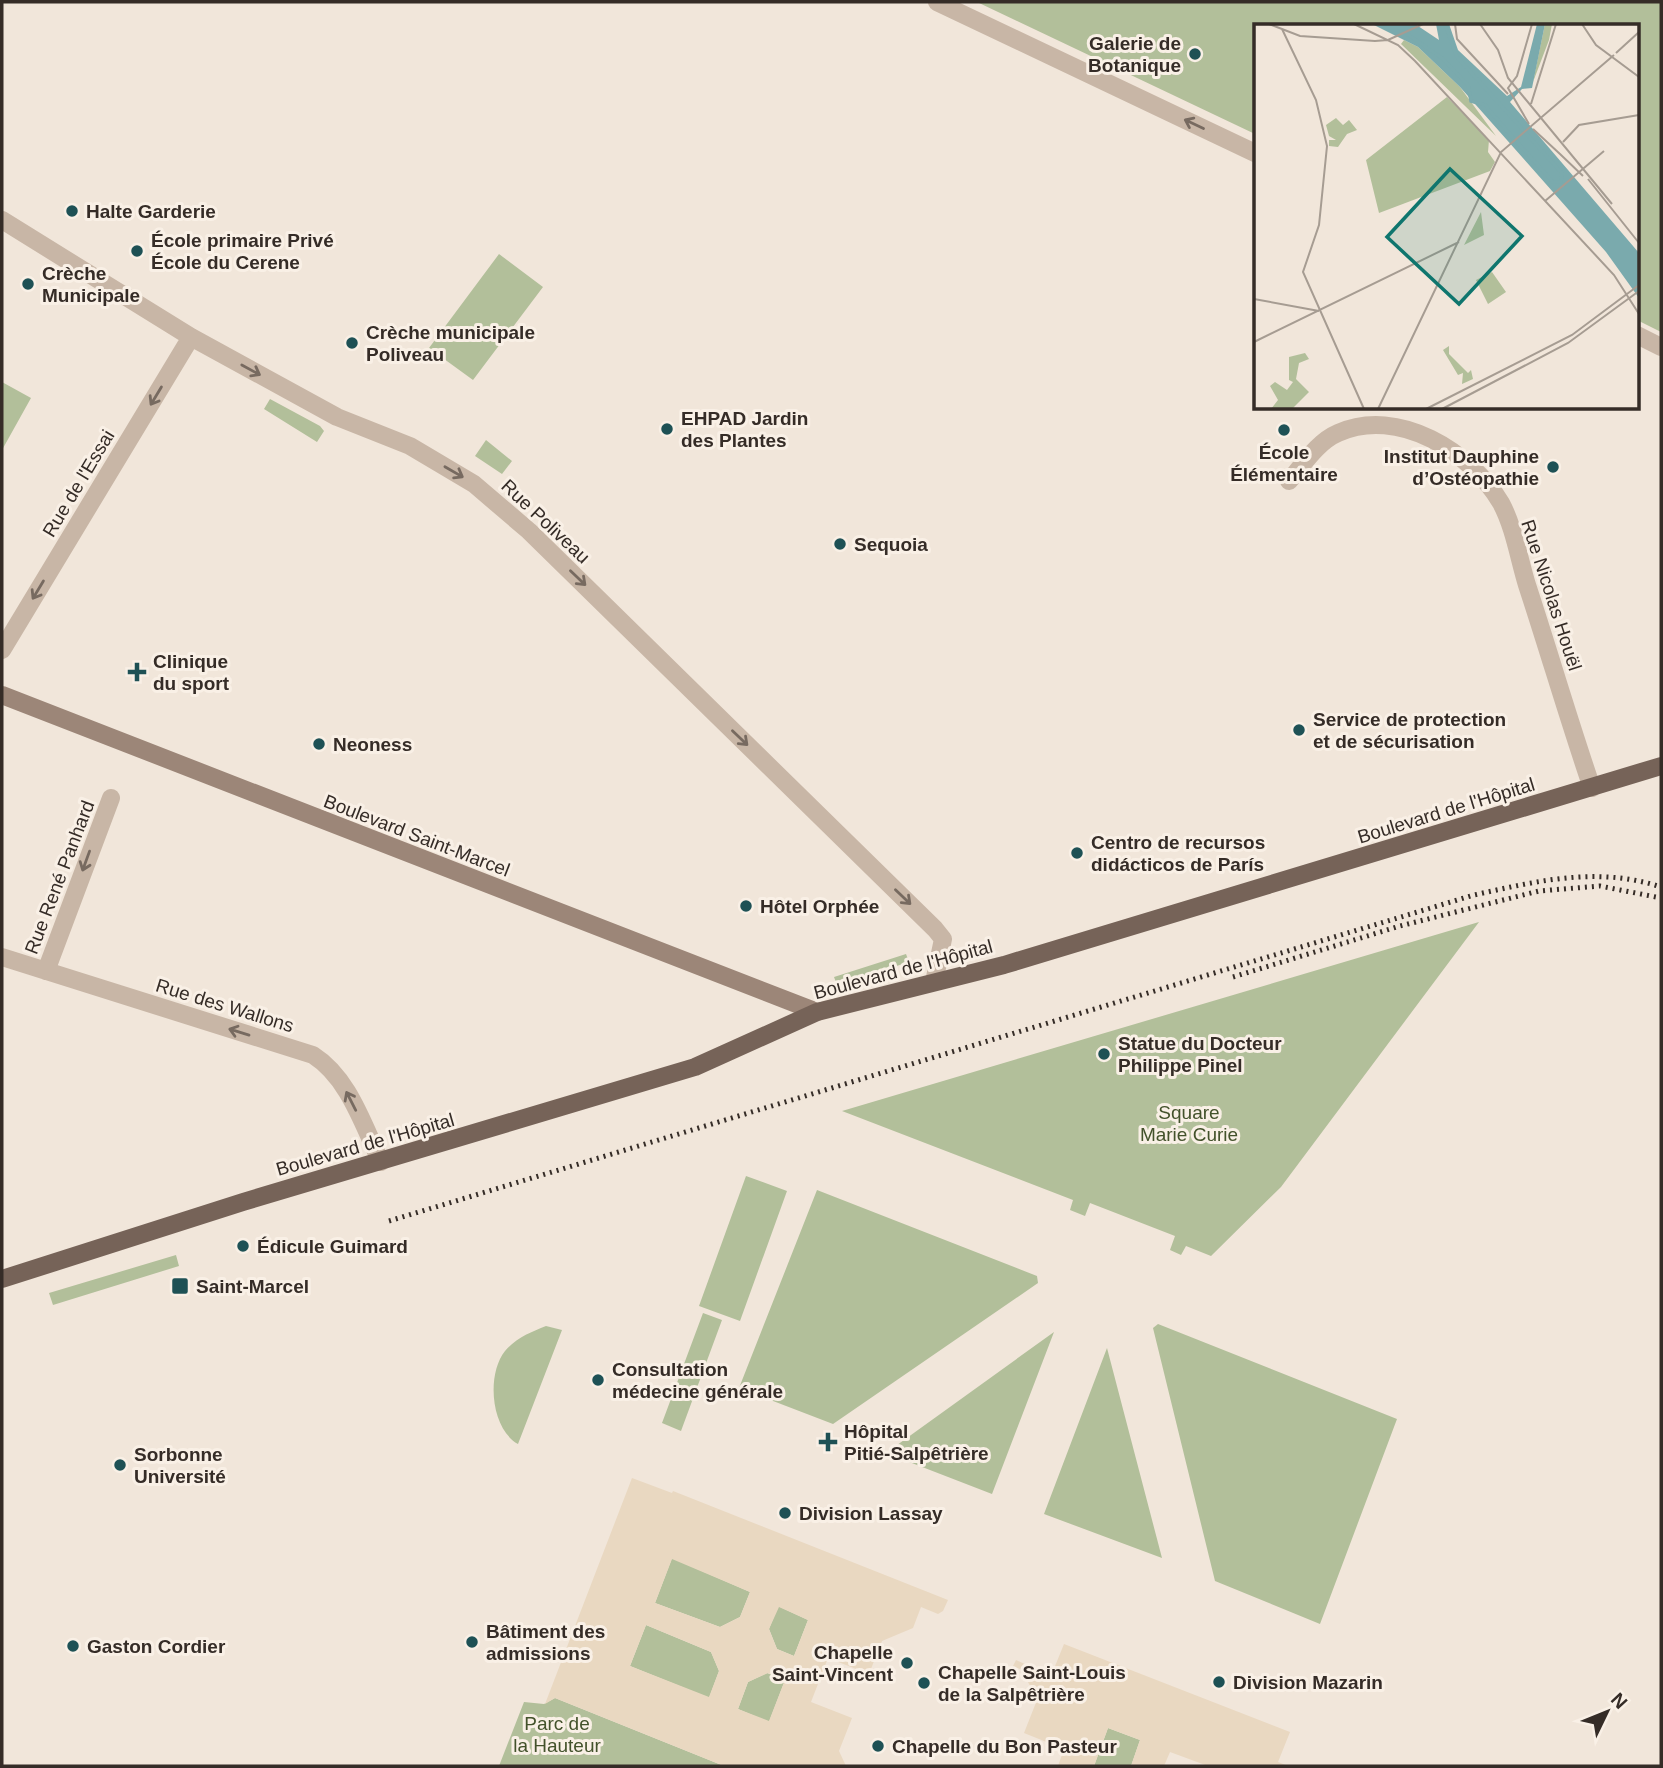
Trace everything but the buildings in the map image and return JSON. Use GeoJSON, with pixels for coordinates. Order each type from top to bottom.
{"type":"FeatureCollection","features":[{"type":"Feature","properties":{"kind":"main road","name":"Boulevard Saint-Marcel"},"geometry":{"type":"LineString","coordinates":[[2,695],[817,1012]]}},
{"type":"Feature","properties":{"kind":"main road","name":"Boulevard de l'Hôpital"},"geometry":{"type":"LineString","coordinates":[[2,1279],[243,1202],[695,1067],[817,1012],[1004,965],[1661,766]]}},
{"type":"Feature","properties":{"kind":"street"},"geometry":{"type":"LineString","coordinates":[[937,2],[1254,153]]}},
{"type":"Feature","properties":{"kind":"street","name":"Rue Poliveau"},"geometry":{"type":"LineString","coordinates":[[2,220],[191,337],[337,417],[410,446],[474,484],[529,531],[935,929],[943,939],[934,982]]}},
{"type":"Feature","properties":{"kind":"street"},"geometry":{"type":"LineString","coordinates":[[1638,336],[1661,347]]}},
{"type":"Feature","properties":{"kind":"street","name":"Rue de l'Essai"},"geometry":{"type":"LineString","coordinates":[[2,650],[191,337]]}},
{"type":"Feature","properties":{"kind":"street","name":"Rue Nicolas Houël"},"geometry":{"type":"LineString","coordinates":[[1289,481],[1322,442],[1355,428],[1397,428],[1417,434],[1452,450],[1467,462],[1502,505],[1592,788]]}},
{"type":"Feature","properties":{"kind":"street","name":"Rue René Panhard"},"geometry":{"type":"LineString","coordinates":[[46,971],[111,798]]}},
{"type":"Feature","properties":{"kind":"street","name":"Rue des Wallons"},"geometry":{"type":"LineString","coordinates":[[2,957],[313,1055],[328,1064],[341,1079],[381,1162]]}},
{"type":"Feature","properties":{"kind":"green space"},"geometry":{"type":"Polygon","coordinates":[[[977,2],[1661,2],[1661,332],[1638,320],[1638,24],[1254,24],[1254,134],[977,2]]]}},
{"type":"Feature","properties":{"kind":"green space"},"geometry":{"type":"Polygon","coordinates":[[[499,254],[543,287],[473,380],[429,348],[499,254]]]}},
{"type":"Feature","properties":{"kind":"green space"},"geometry":{"type":"Polygon","coordinates":[[[2,382],[31,398],[2,450],[2,382]]]}},
{"type":"Feature","properties":{"kind":"green space"},"geometry":{"type":"Polygon","coordinates":[[[270,399],[320,426],[324,431],[317,442],[264,409],[270,399]]]}},
{"type":"Feature","properties":{"kind":"green space"},"geometry":{"type":"Polygon","coordinates":[[[486,440],[512,461],[502,474],[475,456],[486,440]]]}},
{"type":"Feature","properties":{"kind":"green space","name":"Square Marie Curie"},"geometry":{"type":"Polygon","coordinates":[[[1479,922],[1281,1187],[1211,1256],[1186,1246],[1181,1255],[1170,1250],[1175,1236],[1090,1203],[1085,1216],[1070,1210],[1073,1200],[842,1111],[1479,922]]]}},
{"type":"Feature","properties":{"kind":"green space"},"geometry":{"type":"Polygon","coordinates":[[[906,954],[909,962],[837,985],[834,977],[906,954]]]}},
{"type":"Feature","properties":{"kind":"green space"},"geometry":{"type":"Polygon","coordinates":[[[746,1176],[787,1191],[740,1321],[699,1306],[746,1176]]]}},
{"type":"Feature","properties":{"kind":"green space"},"geometry":{"type":"Polygon","coordinates":[[[817,1190],[1037,1276],[1038,1283],[833,1424],[739,1388],[817,1190]]]}},
{"type":"Feature","properties":{"kind":"green space"},"geometry":{"type":"Polygon","coordinates":[[[176,1255],[179,1266],[53,1305],[49,1293],[176,1255]]]}},
{"type":"Feature","properties":{"kind":"green space"},"geometry":{"type":"Polygon","coordinates":[[[703,1313],[722,1320],[681,1431],[662,1423],[703,1313]]]}},
{"type":"Feature","properties":{"kind":"green space"},"geometry":{"type":"Polygon","coordinates":[[[1158,1324],[1397,1419],[1320,1624],[1215,1581],[1153,1328],[1158,1324]]]}},
{"type":"Feature","properties":{"kind":"green space"},"geometry":{"type":"Polygon","coordinates":[[[546,1326],[562,1330],[518,1444],[502,1427],[497,1414],[494,1401],[495,1374],[499,1361],[509,1346],[546,1326]]]}},
{"type":"Feature","properties":{"kind":"green space"},"geometry":{"type":"Polygon","coordinates":[[[1054,1332],[992,1494],[886,1453],[1054,1332]]]}},
{"type":"Feature","properties":{"kind":"green space"},"geometry":{"type":"Polygon","coordinates":[[[1107,1348],[1162,1558],[1044,1514],[1107,1348]]]}},
{"type":"Feature","properties":{"kind":"green space"},"geometry":{"type":"Polygon","coordinates":[[[672,1558],[750,1592],[740,1617],[720,1627],[655,1603],[672,1558]]]}},
{"type":"Feature","properties":{"kind":"green space"},"geometry":{"type":"Polygon","coordinates":[[[778,1606],[808,1620],[794,1656],[777,1649],[769,1629],[778,1606]]]}},
{"type":"Feature","properties":{"kind":"green space"},"geometry":{"type":"Polygon","coordinates":[[[646,1625],[711,1652],[719,1671],[709,1698],[630,1666],[646,1625]]]}},
{"type":"Feature","properties":{"kind":"green space"},"geometry":{"type":"Polygon","coordinates":[[[767,1673],[785,1680],[769,1722],[738,1709],[748,1682],[767,1673]]]}},
{"type":"Feature","properties":{"kind":"green space","name":"Parc de la Hauteur"},"geometry":{"type":"Polygon","coordinates":[[[555,1698],[724,1766],[499,1766],[524,1702],[544,1704],[555,1698]]]}},
{"type":"Feature","properties":{"kind":"green space"},"geometry":{"type":"Polygon","coordinates":[[[1108,1728],[1140,1740],[1131,1766],[1094,1766],[1108,1728]]]}},
{"type":"Feature","properties":{"kind":"shaded area"},"geometry":{"type":"Polygon","coordinates":[[[632,1478],[672,1493],[673,1491],[948,1600],[943,1611],[938,1614],[921,1607],[913,1628],[882,1641],[869,1674],[828,1658],[811,1702],[852,1718],[839,1751],[846,1766],[724,1766],[555,1698],[545,1704],[632,1478]],[[672,1559],[655,1603],[720,1627],[740,1617],[750,1592],[672,1559]],[[779,1607],[769,1629],[777,1649],[794,1656],[808,1620],[779,1607]],[[646,1625],[630,1666],[709,1697],[719,1671],[711,1652],[646,1625]],[[768,1673],[748,1682],[738,1709],[769,1721],[785,1680],[768,1673]]]}},
{"type":"Feature","properties":{"kind":"shaded area"},"geometry":{"type":"Polygon","coordinates":[[[1064,1644],[1290,1732],[1278,1762],[1288,1766],[1208,1766],[1170,1752],[1164,1766],[1131,1766],[1140,1740],[1108,1728],[1094,1766],[1058,1766],[1064,1749],[1024,1733],[1037,1700],[1022,1670],[1013,1666],[1016,1660],[1051,1676],[1064,1644]]]}},
{"type":"Feature","properties":{"kind":"railway"},"geometry":{"type":"LineString","coordinates":[[389,1221],[1474,895],[1544,881],[1591,877],[1614,877],[1661,887]]}},
{"type":"Feature","properties":{"kind":"railway"},"geometry":{"type":"LineString","coordinates":[[1233,977],[1400,926],[1539,891],[1600,886],[1661,898]]}},
{"type":"Feature","properties":{"kind":"place","name":"Galerie de Botanique"},"geometry":{"type":"Point","coordinates":[1195,54]}},
{"type":"Feature","properties":{"kind":"place","name":"Halte Garderie"},"geometry":{"type":"Point","coordinates":[72,211]}},
{"type":"Feature","properties":{"kind":"place","name":"École primaire Privé École du Cerene"},"geometry":{"type":"Point","coordinates":[137,251]}},
{"type":"Feature","properties":{"kind":"place","name":"Crèche Municipale"},"geometry":{"type":"Point","coordinates":[28,284]}},
{"type":"Feature","properties":{"kind":"place","name":"Crèche municipale Poliveau"},"geometry":{"type":"Point","coordinates":[352,343]}},
{"type":"Feature","properties":{"kind":"place","name":"EHPAD Jardin des Plantes"},"geometry":{"type":"Point","coordinates":[667,429]}},
{"type":"Feature","properties":{"kind":"place","name":"École Élémentaire"},"geometry":{"type":"Point","coordinates":[1284,430]}},
{"type":"Feature","properties":{"kind":"place","name":"Institut Dauphine d’Ostéopathie"},"geometry":{"type":"Point","coordinates":[1553,467]}},
{"type":"Feature","properties":{"kind":"place","name":"Sequoia"},"geometry":{"type":"Point","coordinates":[840,544]}},
{"type":"Feature","properties":{"kind":"place","name":"Clinique du sport"},"geometry":{"type":"Point","coordinates":[137,672]}},
{"type":"Feature","properties":{"kind":"place","name":"Service de protection et de sécurisation"},"geometry":{"type":"Point","coordinates":[1299,730]}},
{"type":"Feature","properties":{"kind":"place","name":"Neoness"},"geometry":{"type":"Point","coordinates":[319,744]}},
{"type":"Feature","properties":{"kind":"place","name":"Centro de recursos didácticos de París"},"geometry":{"type":"Point","coordinates":[1077,853]}},
{"type":"Feature","properties":{"kind":"place","name":"Hôtel Orphée"},"geometry":{"type":"Point","coordinates":[746,906]}},
{"type":"Feature","properties":{"kind":"place","name":"Statue du Docteur Philippe Pinel"},"geometry":{"type":"Point","coordinates":[1104,1054]}},
{"type":"Feature","properties":{"kind":"place","name":"Édicule Guimard"},"geometry":{"type":"Point","coordinates":[243,1246]}},
{"type":"Feature","properties":{"kind":"place","name":"Saint-Marcel"},"geometry":{"type":"Point","coordinates":[180,1286]}},
{"type":"Feature","properties":{"kind":"place","name":"Consultation médecine générale"},"geometry":{"type":"Point","coordinates":[598,1380]}},
{"type":"Feature","properties":{"kind":"place","name":"Hôpital Pitié-Salpêtrière"},"geometry":{"type":"Point","coordinates":[828,1442]}},
{"type":"Feature","properties":{"kind":"place","name":"Sorbonne Université"},"geometry":{"type":"Point","coordinates":[120,1465]}},
{"type":"Feature","properties":{"kind":"place","name":"Division Lassay"},"geometry":{"type":"Point","coordinates":[785,1513]}},
{"type":"Feature","properties":{"kind":"place","name":"Bâtiment des admissions"},"geometry":{"type":"Point","coordinates":[472,1642]}},
{"type":"Feature","properties":{"kind":"place","name":"Gaston Cordier"},"geometry":{"type":"Point","coordinates":[73,1646]}},
{"type":"Feature","properties":{"kind":"place","name":"Chapelle Saint-Vincent"},"geometry":{"type":"Point","coordinates":[907,1663]}},
{"type":"Feature","properties":{"kind":"place","name":"Division Mazarin"},"geometry":{"type":"Point","coordinates":[1219,1682]}},
{"type":"Feature","properties":{"kind":"place","name":"Chapelle Saint-Louis de la Salpêtrière"},"geometry":{"type":"Point","coordinates":[924,1683]}},
{"type":"Feature","properties":{"kind":"place","name":"Chapelle du Bon Pasteur"},"geometry":{"type":"Point","coordinates":[878,1746]}}]}
